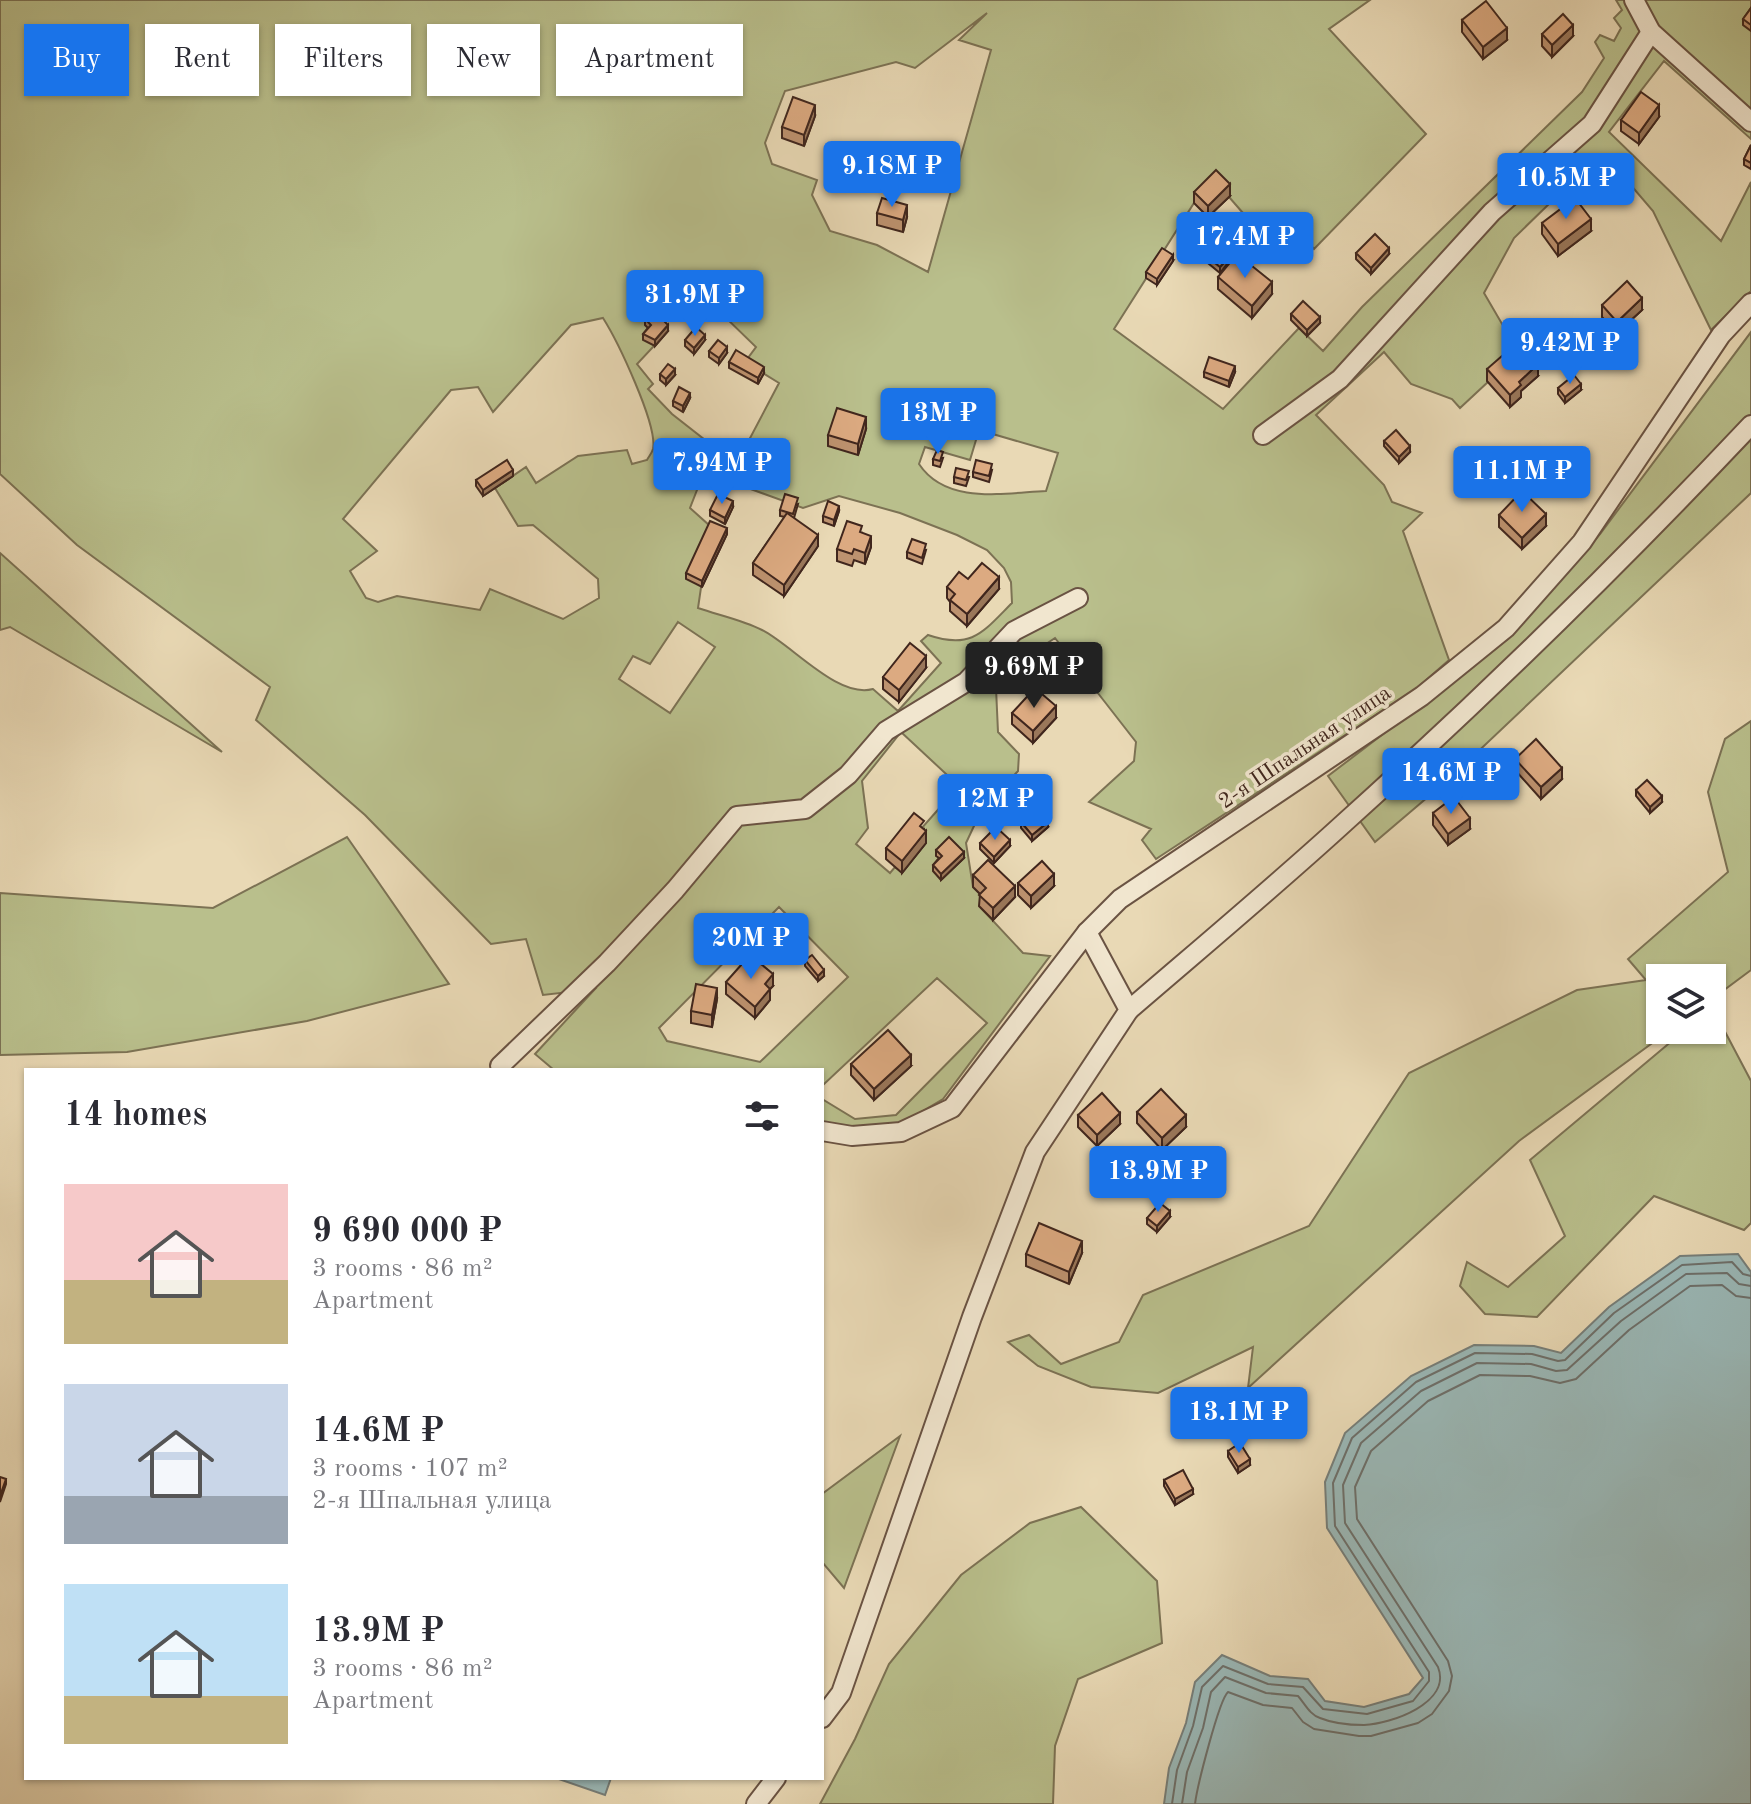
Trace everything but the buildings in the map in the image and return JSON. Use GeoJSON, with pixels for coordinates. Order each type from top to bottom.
{"type":"FeatureCollection","features":[{"type":"Feature","properties":{"kind":"street"},"geometry":{"type":"LineString","coordinates":[[1634,0],[1651,32],[1751,122]]}},
{"type":"Feature","properties":{"kind":"street"},"geometry":{"type":"LineString","coordinates":[[1263,435],[1340,379],[1492,212],[1592,124],[1651,32]]}},
{"type":"Feature","properties":{"kind":"street","name":"2-я Шпальная улица"},"geometry":{"type":"LineString","coordinates":[[824,1131],[852,1136],[901,1132],[952,1108],[1087,932],[1120,899],[1422,696],[1506,628],[1582,542],[1721,335],[1751,303]]}},
{"type":"Feature","properties":{"kind":"street"},"geometry":{"type":"LineString","coordinates":[[824,1715],[841,1693],[972,1317],[1035,1152],[1129,1010],[1344,823],[1423,749],[1603,579],[1751,425]]}},
{"type":"Feature","properties":{"kind":"street"},"geometry":{"type":"LineString","coordinates":[[509,1068],[675,890],[737,816],[805,809],[848,775],[886,731],[966,682],[1014,631],[1078,598]]}},
{"type":"Feature","properties":{"kind":"street"},"geometry":{"type":"LineString","coordinates":[[1087,932],[1129,1010]]}},
{"type":"Feature","properties":{"kind":"street"},"geometry":{"type":"LineString","coordinates":[[756,1804],[774,1780]]}},
{"type":"Feature","properties":{"kind":"green space"},"geometry":{"type":"Polygon","coordinates":[[[0,0],[1370,0],[1329,29],[1426,134],[1314,249],[1306,240],[1283,259],[1216,182],[1194,203],[1114,329],[1223,409],[1299,328],[1323,351],[1362,307],[1582,92],[1604,58],[1595,42],[1600,35],[1614,41],[1621,28],[1614,18],[1622,10],[1616,0],[1751,0],[1751,139],[1664,61],[1609,132],[1721,241],[1751,182],[1751,291],[1711,330],[1653,211],[1617,169],[1590,164],[1514,238],[1484,293],[1519,353],[1460,408],[1452,399],[1411,384],[1384,352],[1316,415],[1384,485],[1392,502],[1422,513],[1403,531],[1449,660],[1417,688],[1156,859],[1142,840],[1151,829],[1089,802],[1134,761],[1136,742],[1055,638],[1031,654],[996,688],[998,732],[1019,754],[1018,771],[981,811],[966,843],[973,887],[986,900],[980,907],[1023,953],[1050,956],[943,1099],[901,1124],[854,1127],[824,1122],[824,1100],[855,1119],[896,1115],[987,1023],[937,978],[824,1084],[824,1068],[552,1068],[535,1054],[595,989],[543,995],[526,939],[491,944],[365,815],[256,720],[270,687],[77,545],[0,474],[0,0]],[[987,13],[915,68],[896,62],[785,91],[765,143],[772,164],[817,180],[812,195],[830,231],[877,245],[928,272],[991,50],[959,40],[987,13]],[[688,277],[653,316],[668,331],[637,364],[653,384],[648,389],[672,414],[732,461],[748,442],[779,383],[745,362],[756,347],[725,317],[730,310],[688,277]],[[603,318],[571,325],[493,412],[478,387],[451,390],[343,519],[377,551],[350,571],[366,598],[378,602],[397,596],[480,610],[490,589],[563,619],[599,598],[598,579],[533,525],[518,526],[495,488],[526,467],[536,483],[578,456],[627,450],[632,464],[647,460],[653,449],[649,422],[626,363],[603,318]],[[979,430],[970,460],[925,447],[919,464],[930,477],[960,491],[994,494],[1046,491],[1058,453],[979,430]],[[704,472],[690,508],[710,526],[698,608],[762,630],[830,679],[859,690],[873,689],[898,711],[941,663],[921,641],[928,635],[956,640],[976,636],[1012,603],[1011,582],[1004,568],[987,550],[957,535],[900,513],[839,496],[803,508],[704,472]],[[678,622],[650,664],[633,656],[619,679],[670,713],[715,647],[678,622]],[[901,732],[862,781],[868,828],[856,844],[890,873],[895,867],[902,872],[920,830],[959,786],[901,732]],[[779,907],[659,1028],[667,1041],[760,1062],[848,977],[779,907]]]}},
{"type":"Feature","properties":{"kind":"green space"},"geometry":{"type":"Polygon","coordinates":[[[1751,332],[1751,493],[1449,779],[1375,842],[1328,776],[1509,638],[1600,534],[1751,332]]]}},
{"type":"Feature","properties":{"kind":"green space"},"geometry":{"type":"Polygon","coordinates":[[[0,553],[222,752],[10,627],[0,630],[0,553]]]}},
{"type":"Feature","properties":{"kind":"green space"},"geometry":{"type":"Polygon","coordinates":[[[1751,721],[1751,970],[1726,989],[1726,964],[1646,964],[1646,980],[1628,959],[1728,872],[1708,792],[1725,739],[1751,721]]]}},
{"type":"Feature","properties":{"kind":"green space"},"geometry":{"type":"Polygon","coordinates":[[[347,837],[449,984],[307,1021],[127,1052],[0,1055],[0,893],[213,908],[347,837]]]}},
{"type":"Feature","properties":{"kind":"green space"},"geometry":{"type":"Polygon","coordinates":[[[1646,980],[1646,1044],[1651,1044],[1519,1141],[1248,1388],[1253,1347],[1158,1393],[1091,1387],[1038,1366],[1008,1342],[1029,1335],[1061,1364],[1119,1342],[1143,1295],[1309,1226],[1409,1073],[1577,990],[1646,980]]]}},
{"type":"Feature","properties":{"kind":"green space"},"geometry":{"type":"Polygon","coordinates":[[[1726,1034],[1751,1081],[1751,1223],[1744,1230],[1654,1196],[1537,1317],[1485,1314],[1460,1286],[1467,1262],[1508,1287],[1565,1236],[1530,1160],[1668,1044],[1726,1044],[1726,1034]]]}},
{"type":"Feature","properties":{"kind":"green space"},"geometry":{"type":"Polygon","coordinates":[[[900,1436],[844,1588],[824,1564],[824,1493],[900,1436]]]}},
{"type":"Feature","properties":{"kind":"green space"},"geometry":{"type":"Polygon","coordinates":[[[1081,1507],[1157,1581],[1162,1643],[1078,1679],[1055,1746],[1053,1804],[820,1804],[855,1739],[889,1664],[961,1575],[1030,1523],[1081,1507]]]}},
{"type":"Feature","properties":{"kind":"water"},"geometry":{"type":"Polygon","coordinates":[[[1738,1254],[1751,1272],[1751,1804],[1164,1804],[1169,1768],[1186,1723],[1195,1682],[1222,1655],[1270,1676],[1308,1679],[1325,1701],[1364,1707],[1409,1694],[1423,1678],[1327,1528],[1325,1482],[1345,1433],[1411,1376],[1474,1345],[1534,1346],[1561,1353],[1609,1307],[1680,1256],[1738,1254]]]}},
{"type":"Feature","properties":{"kind":"water"},"geometry":{"type":"Polygon","coordinates":[[[562,1780],[610,1780],[605,1795],[562,1780]]]}}]}
